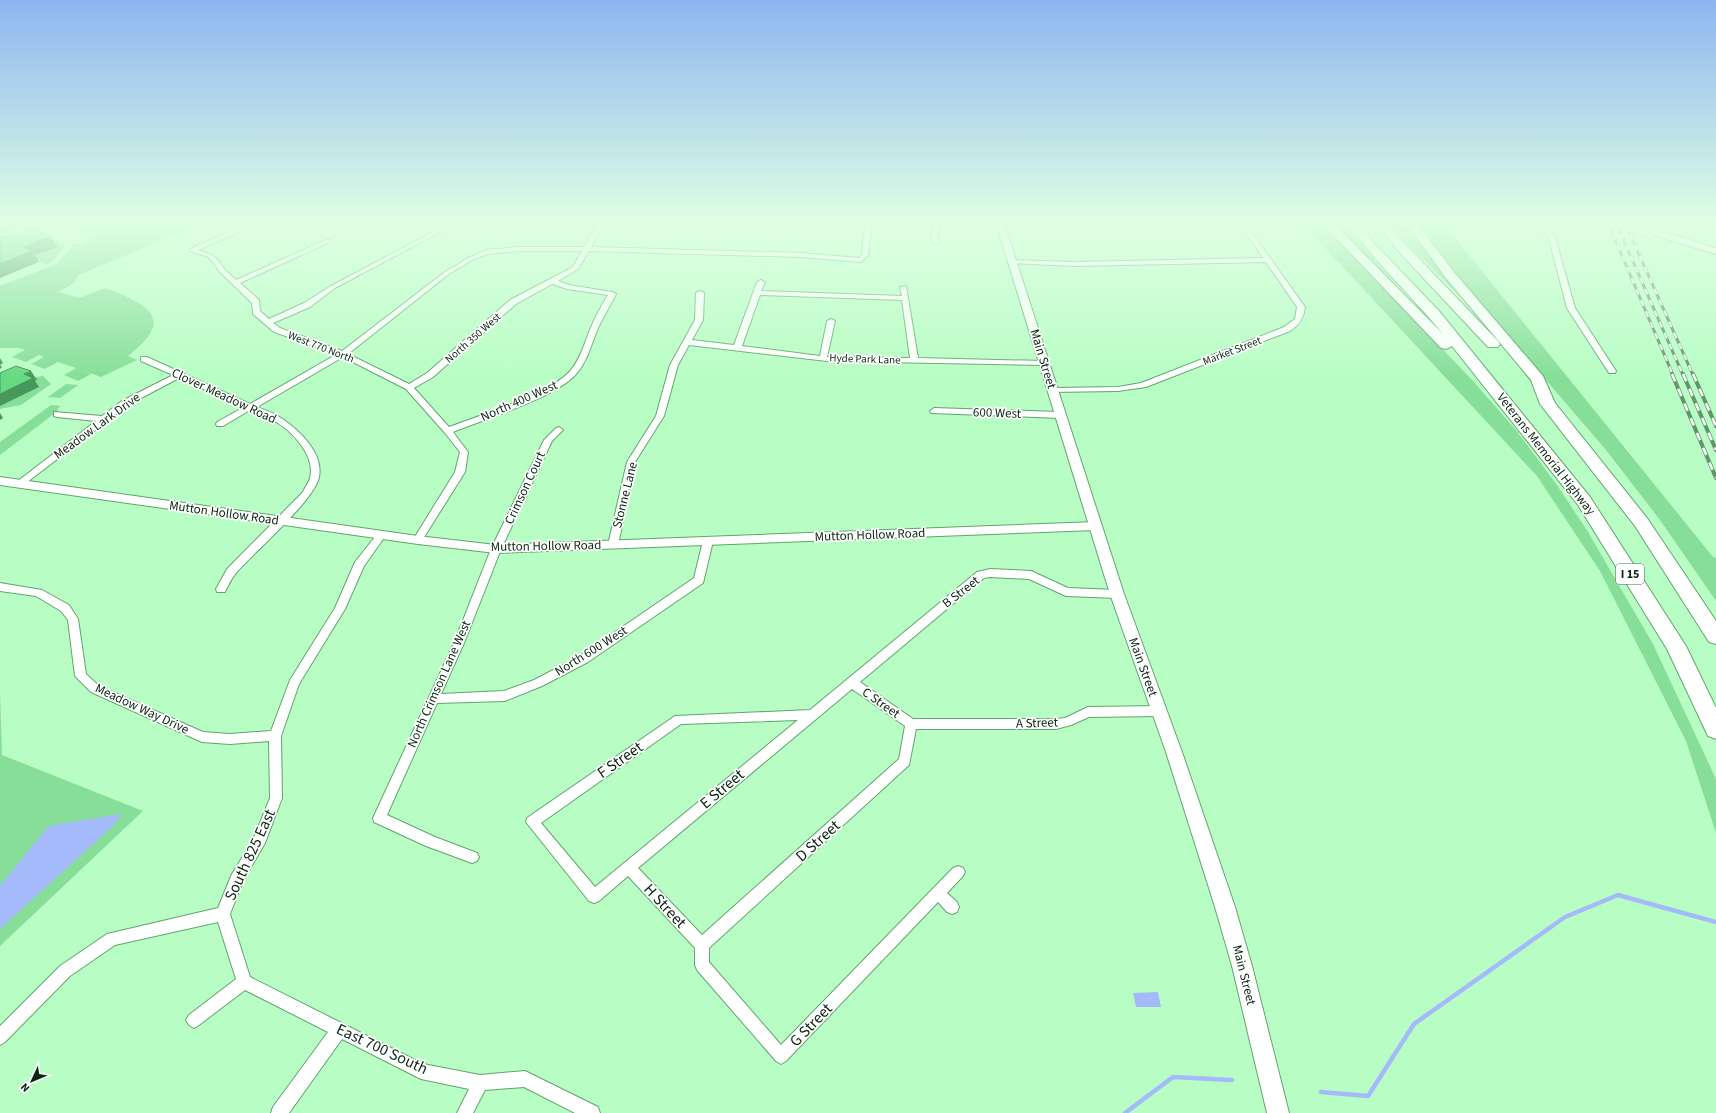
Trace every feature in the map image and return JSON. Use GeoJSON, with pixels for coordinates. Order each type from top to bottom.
{"type":"FeatureCollection","features":[{"type":"Feature","properties":{"kind":"highway"},"geometry":{"type":"LineString","coordinates":[[1377,275],[1527,429]]}},
{"type":"Feature","properties":{"kind":"highway","name":"Veterans Memorial Highway"},"geometry":{"type":"LineString","coordinates":[[1397,275],[1434,314],[1584,501],[1676,646],[1716,730]]}},
{"type":"Feature","properties":{"kind":"highway"},"geometry":{"type":"LineString","coordinates":[[1427,275],[1548,404],[1577,439],[1641,522],[1716,637]]}},
{"type":"Feature","properties":{"kind":"highway"},"geometry":{"type":"LineString","coordinates":[[1450,275],[1538,379],[1548,404]]}},
{"type":"Feature","properties":{"kind":"main road","name":"Main Street"},"geometry":{"type":"LineString","coordinates":[[1016,275],[1117,594],[1160,711],[1234,938],[1278,1113]]}},
{"type":"Feature","properties":{"kind":"street","name":"West 770 North"},"geometry":{"type":"LineString","coordinates":[[226,275],[256,302],[256,312],[277,330],[343,354],[409,387],[448,431],[464,452],[460,472],[418,540]]}},
{"type":"Feature","properties":{"kind":"street"},"geometry":{"type":"LineString","coordinates":[[235,283],[253,275]]}},
{"type":"Feature","properties":{"kind":"street"},"geometry":{"type":"LineString","coordinates":[[268,322],[307,305],[333,287],[356,275]]}},
{"type":"Feature","properties":{"kind":"street"},"geometry":{"type":"LineString","coordinates":[[220,424],[343,354],[445,275]]}},
{"type":"Feature","properties":{"kind":"street","name":"North 350 West"},"geometry":{"type":"LineString","coordinates":[[409,387],[430,375],[513,302],[563,275]]}},
{"type":"Feature","properties":{"kind":"street","name":"Market Street"},"geometry":{"type":"LineString","coordinates":[[1053,390],[1118,389],[1143,385],[1287,329],[1298,322],[1301,315],[1301,307],[1278,275]]}},
{"type":"Feature","properties":{"kind":"street"},"geometry":{"type":"LineString","coordinates":[[1562,275],[1571,308],[1612,371]]}},
{"type":"Feature","properties":{"kind":"street","name":"North 400 West"},"geometry":{"type":"LineString","coordinates":[[448,431],[533,397],[557,385],[572,375],[579,364],[596,323],[612,294],[573,289],[552,281]]}},
{"type":"Feature","properties":{"kind":"street"},"geometry":{"type":"LineString","coordinates":[[737,349],[761,282]]}},
{"type":"Feature","properties":{"kind":"street"},"geometry":{"type":"LineString","coordinates":[[904,287],[914,361]]}},
{"type":"Feature","properties":{"kind":"street","name":"Stonne Lane"},"geometry":{"type":"LineString","coordinates":[[613,544],[631,462],[660,416],[674,365],[700,320],[700,293]]}},
{"type":"Feature","properties":{"kind":"street"},"geometry":{"type":"LineString","coordinates":[[757,293],[906,298]]}},
{"type":"Feature","properties":{"kind":"street"},"geometry":{"type":"LineString","coordinates":[[823,358],[832,321]]}},
{"type":"Feature","properties":{"kind":"street","name":"Hyde Park Lane"},"geometry":{"type":"LineString","coordinates":[[687,342],[823,358],[1044,363]]}},
{"type":"Feature","properties":{"kind":"street","name":"Clover Meadow Road"},"geometry":{"type":"LineString","coordinates":[[144,359],[277,419],[288,426],[300,439],[315,462],[315,477],[307,493],[231,572],[221,589]]}},
{"type":"Feature","properties":{"kind":"street","name":"Meadow Lark Drive"},"geometry":{"type":"LineString","coordinates":[[19,484],[104,419],[138,396],[179,375]]}},
{"type":"Feature","properties":{"kind":"street","name":"600 West"},"geometry":{"type":"LineString","coordinates":[[934,411],[1060,415]]}},
{"type":"Feature","properties":{"kind":"street"},"geometry":{"type":"LineString","coordinates":[[57,414],[104,419]]}},
{"type":"Feature","properties":{"kind":"street","name":"Crimson Court"},"geometry":{"type":"LineString","coordinates":[[496,549],[548,440],[559,430]]}},
{"type":"Feature","properties":{"kind":"street","name":"Mutton Hollow Road"},"geometry":{"type":"LineString","coordinates":[[0,481],[381,535],[496,549],[1096,526]]}},
{"type":"Feature","properties":{"kind":"street","name":"South 825 East"},"geometry":{"type":"LineString","coordinates":[[0,1037],[64,971],[112,939],[223,914],[237,878],[258,843],[276,798],[275,736],[294,683],[340,609],[359,565],[381,535]]}},
{"type":"Feature","properties":{"kind":"street","name":"North 600 West"},"geometry":{"type":"LineString","coordinates":[[433,699],[505,696],[538,683],[584,659],[699,580],[708,541]]}},
{"type":"Feature","properties":{"kind":"street","name":"North Crimson Lane West"},"geometry":{"type":"LineString","coordinates":[[472,857],[430,842],[379,818],[476,602],[496,549]]}},
{"type":"Feature","properties":{"kind":"street","name":"B Street"},"geometry":{"type":"LineString","coordinates":[[851,682],[981,575],[990,573],[1031,576],[1066,592],[1117,594]]}},
{"type":"Feature","properties":{"kind":"street","name":"Meadow Way Drive"},"geometry":{"type":"LineString","coordinates":[[0,587],[38,593],[65,608],[73,618],[81,676],[94,690],[202,737],[230,739],[275,736]]}},
{"type":"Feature","properties":{"kind":"street","name":"E Street"},"geometry":{"type":"LineString","coordinates":[[594,896],[851,682]]}},
{"type":"Feature","properties":{"kind":"street","name":"C Street"},"geometry":{"type":"LineString","coordinates":[[851,682],[911,724]]}},
{"type":"Feature","properties":{"kind":"street","name":"A Street"},"geometry":{"type":"LineString","coordinates":[[911,724],[1056,724],[1067,722],[1088,712],[1160,711]]}},
{"type":"Feature","properties":{"kind":"street","name":"F Street"},"geometry":{"type":"LineString","coordinates":[[594,896],[532,822],[679,718],[811,715]]}},
{"type":"Feature","properties":{"kind":"street","name":"D Street"},"geometry":{"type":"LineString","coordinates":[[702,945],[905,762],[911,724]]}},
{"type":"Feature","properties":{"kind":"street","name":"H Street"},"geometry":{"type":"LineString","coordinates":[[629,867],[702,945]]}},
{"type":"Feature","properties":{"kind":"street","name":"G Street"},"geometry":{"type":"LineString","coordinates":[[702,945],[702,965],[781,1056],[958,872]]}},
{"type":"Feature","properties":{"kind":"street"},"geometry":{"type":"LineString","coordinates":[[938,893],[952,907]]}},
{"type":"Feature","properties":{"kind":"street"},"geometry":{"type":"LineString","coordinates":[[194,1020],[244,982],[223,914]]}},
{"type":"Feature","properties":{"kind":"street","name":"East 700 South"},"geometry":{"type":"LineString","coordinates":[[244,982],[421,1070],[480,1083],[525,1080],[592,1113]]}},
{"type":"Feature","properties":{"kind":"street"},"geometry":{"type":"LineString","coordinates":[[279,1113],[340,1030]]}},
{"type":"Feature","properties":{"kind":"street"},"geometry":{"type":"LineString","coordinates":[[465,1113],[480,1083]]}},
{"type":"Feature","properties":{"kind":"green space"},"geometry":{"type":"Polygon","coordinates":[[[28,275],[78,275],[74,283],[58,292],[79,298],[106,288],[134,300],[144,307],[151,314],[154,322],[151,332],[143,343],[128,356],[137,360],[101,377],[81,370],[91,374],[78,381],[64,375],[76,368],[58,362],[45,369],[31,364],[44,357],[39,355],[26,362],[12,357],[25,350],[18,348],[0,348],[0,286],[28,275]]]}},
{"type":"Feature","properties":{"kind":"green space"},"geometry":{"type":"Polygon","coordinates":[[[1350,275],[1372,275],[1473,381],[1516,430],[1557,485],[1588,532],[1653,644],[1716,779],[1716,833],[1686,741],[1600,571],[1537,476],[1350,275]]]}},
{"type":"Feature","properties":{"kind":"green space"},"geometry":{"type":"Polygon","coordinates":[[[1385,275],[1388,275],[1415,307],[1385,275]]]}},
{"type":"Feature","properties":{"kind":"green space"},"geometry":{"type":"Polygon","coordinates":[[[1438,275],[1445,275],[1469,306],[1438,275]]]}},
{"type":"Feature","properties":{"kind":"green space"},"geometry":{"type":"Polygon","coordinates":[[[1456,275],[1485,275],[1713,557],[1716,558],[1716,601],[1660,520],[1606,450],[1456,275]]]}},
{"type":"Feature","properties":{"kind":"green space"},"geometry":{"type":"Polygon","coordinates":[[[43,376],[51,384],[21,405],[0,409],[0,406],[32,378],[43,376]]]}},
{"type":"Feature","properties":{"kind":"green space"},"geometry":{"type":"Polygon","coordinates":[[[66,384],[78,385],[60,398],[48,397],[66,384]]]}},
{"type":"Feature","properties":{"kind":"green space"},"geometry":{"type":"Polygon","coordinates":[[[51,405],[61,406],[57,409],[59,410],[0,455],[0,442],[51,405]]]}},
{"type":"Feature","properties":{"kind":"green space"},"geometry":{"type":"Polygon","coordinates":[[[0,692],[2,755],[143,811],[0,946],[0,692]]]}},
{"type":"Feature","properties":{"kind":"water"},"geometry":{"type":"Polygon","coordinates":[[[122,814],[113,826],[0,929],[0,886],[47,828],[53,825],[122,814]]]}},
{"type":"Feature","properties":{"kind":"water"},"geometry":{"type":"Polygon","coordinates":[[[1158,992],[1161,1007],[1136,1007],[1133,993],[1158,992]]]}},
{"type":"Feature","properties":{"kind":"building"},"geometry":{"type":"Polygon","coordinates":[[[16,366],[31,371],[24,374],[33,378],[0,394],[0,373],[16,366]]]}},
{"type":"Feature","properties":{"kind":"waterway"},"geometry":{"type":"LineString","coordinates":[[1321,1092],[1368,1096],[1414,1024],[1565,917],[1618,895],[1716,922]]}},
{"type":"Feature","properties":{"kind":"waterway"},"geometry":{"type":"LineString","coordinates":[[1125,1113],[1173,1077],[1232,1080]]}},
{"type":"Feature","properties":{"kind":"railway"},"geometry":{"type":"LineString","coordinates":[[1630,275],[1673,375]]}},
{"type":"Feature","properties":{"kind":"railway"},"geometry":{"type":"LineString","coordinates":[[1639,275],[1683,375]]}},
{"type":"Feature","properties":{"kind":"railway"},"geometry":{"type":"LineString","coordinates":[[1648,275],[1693,375]]}},
{"type":"Feature","properties":{"kind":"railway"},"geometry":{"type":"LineString","coordinates":[[1672,374],[1716,478]]}},
{"type":"Feature","properties":{"kind":"railway"},"geometry":{"type":"LineString","coordinates":[[1683,374],[1716,450]]}},
{"type":"Feature","properties":{"kind":"railway"},"geometry":{"type":"LineString","coordinates":[[1693,374],[1716,426]]}}]}
